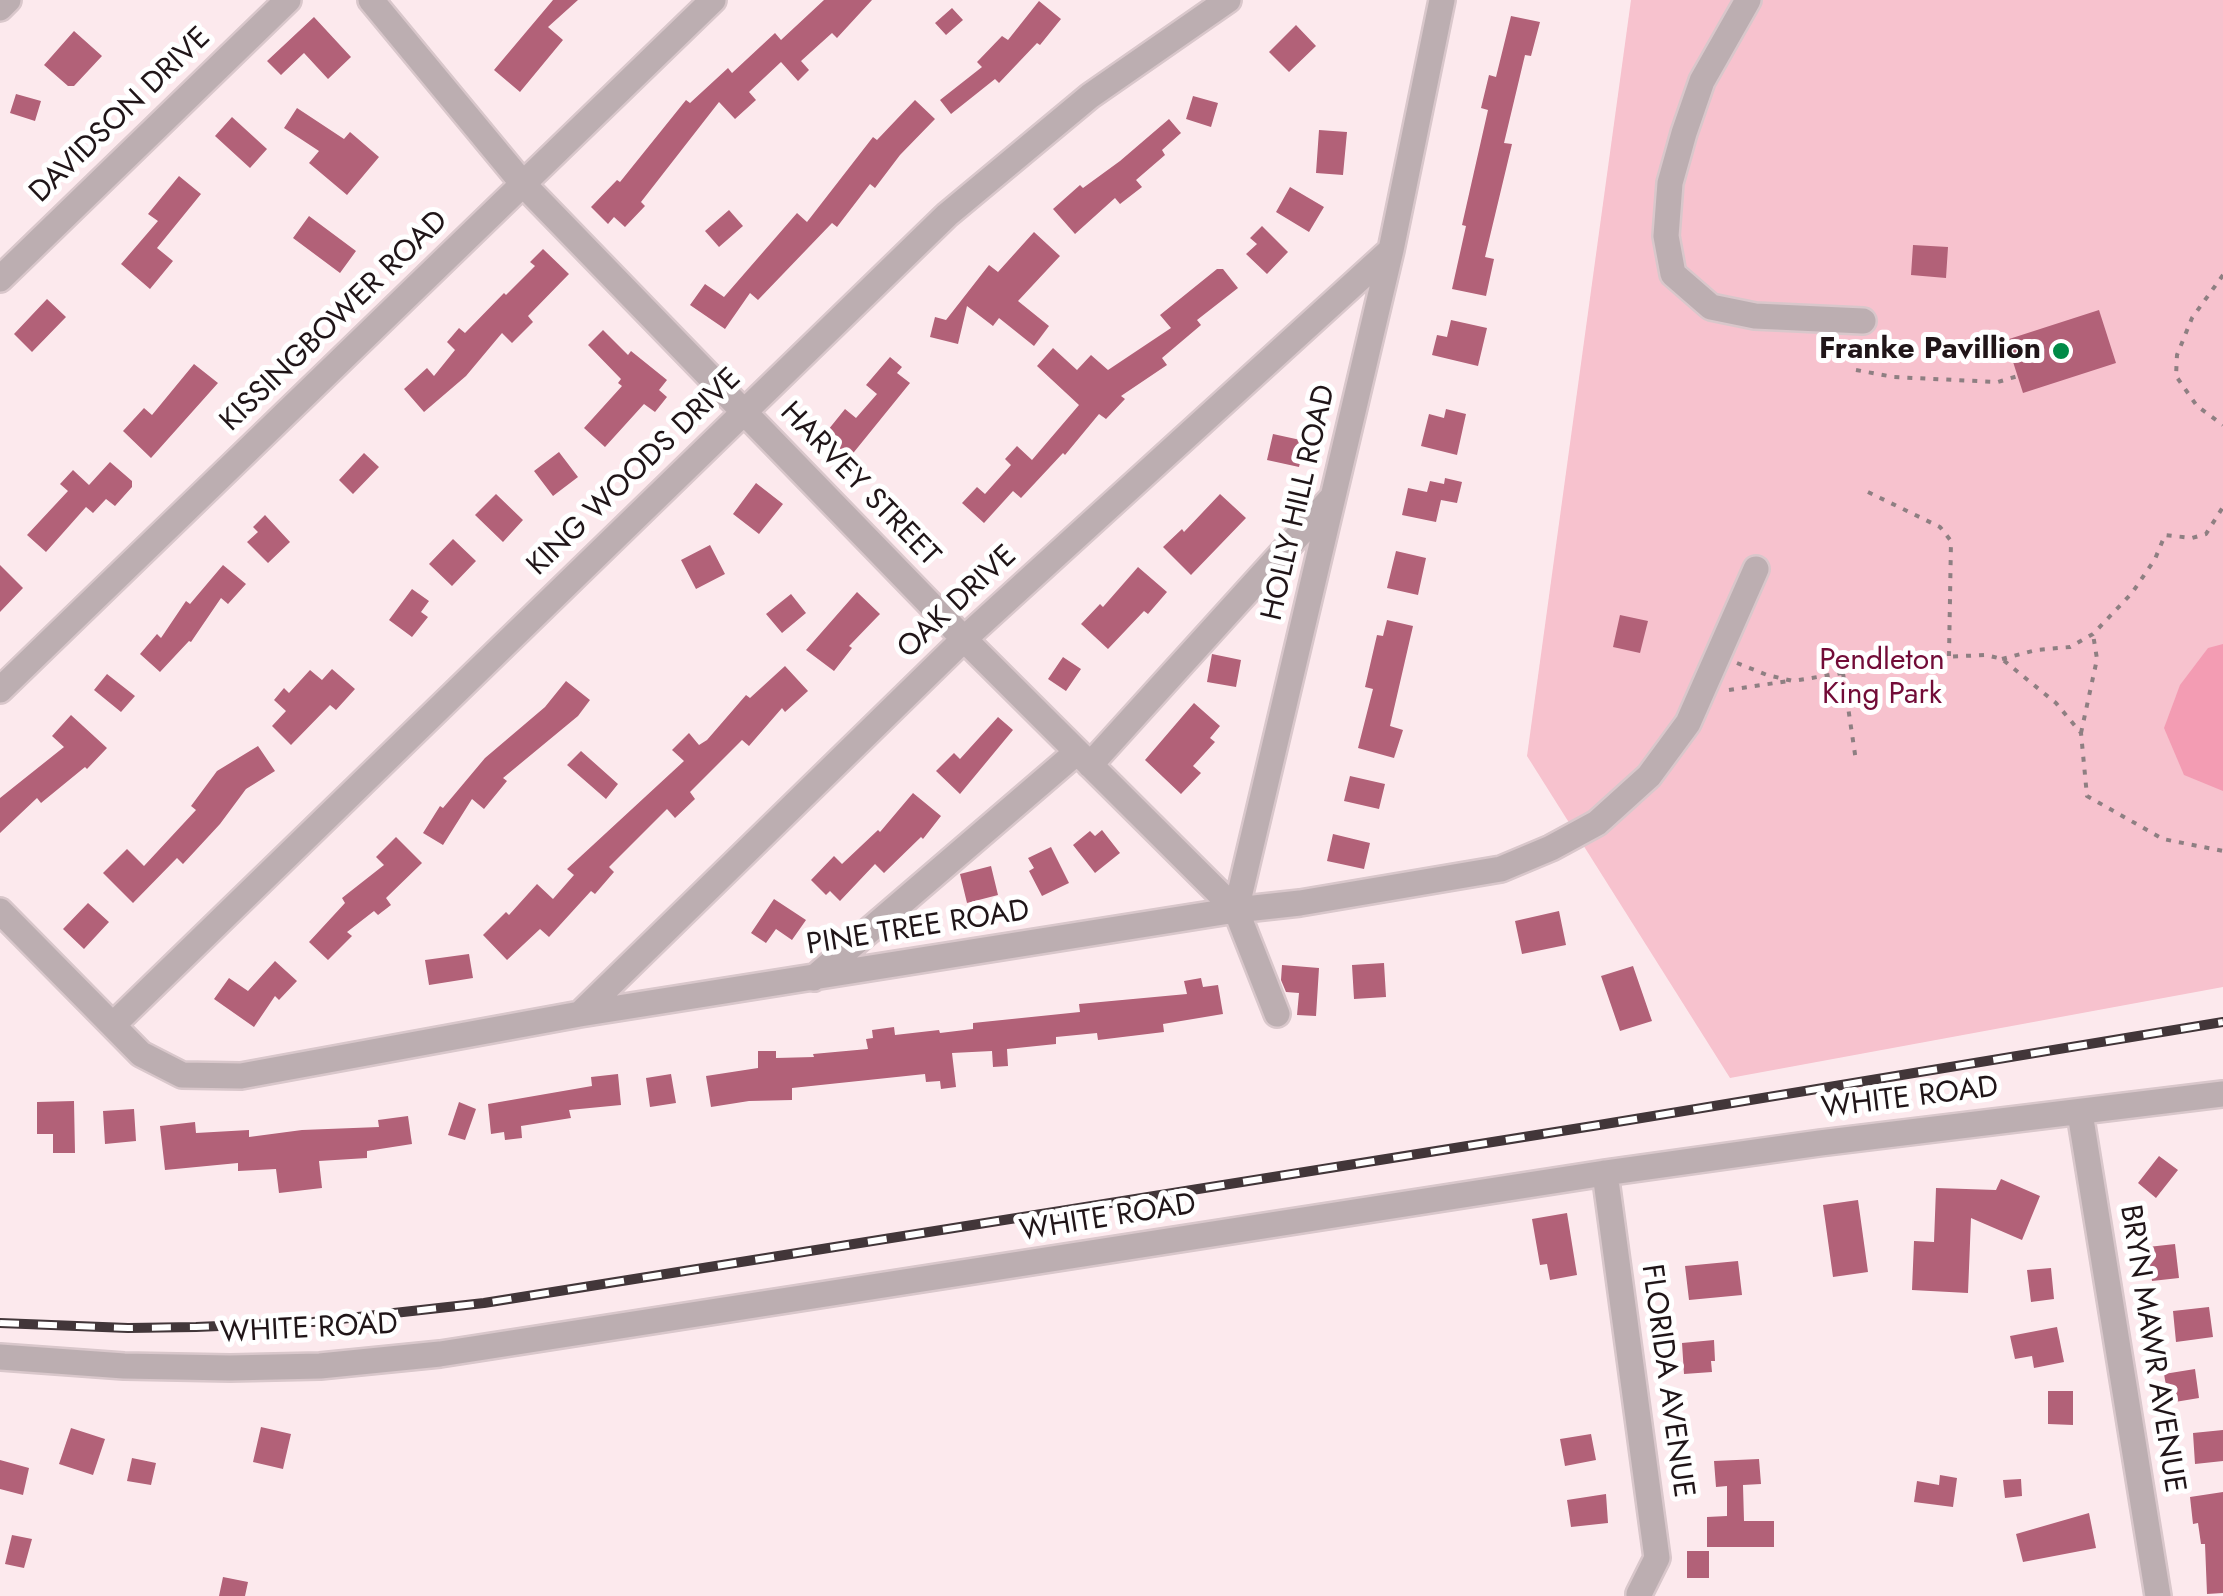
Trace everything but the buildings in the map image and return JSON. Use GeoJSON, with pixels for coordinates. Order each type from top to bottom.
{"type":"FeatureCollection","features":[{"type":"Feature","properties":{"kind":"street"},"geometry":{"type":"LineString","coordinates":[[0,8],[8,0]]}},
{"type":"Feature","properties":{"kind":"street","name":"DAVIDSON DRIVE"},"geometry":{"type":"LineString","coordinates":[[0,279],[288,0]]}},
{"type":"Feature","properties":{"kind":"street","name":"HARVEY STREET"},"geometry":{"type":"LineString","coordinates":[[371,0],[524,185],[964,639],[1236,910]]}},
{"type":"Feature","properties":{"kind":"street","name":"KISSINGBOWER ROAD"},"geometry":{"type":"LineString","coordinates":[[0,690],[714,0]]}},
{"type":"Feature","properties":{"kind":"street","name":"KING WOODS DRIVE"},"geometry":{"type":"LineString","coordinates":[[114,1024],[947,215],[1090,96],[1228,0]]}},
{"type":"Feature","properties":{"kind":"street","name":"HOLLY HILL ROAD"},"geometry":{"type":"LineString","coordinates":[[1236,910],[1336,494],[1442,0]]}},
{"type":"Feature","properties":{"kind":"street"},"geometry":{"type":"LineString","coordinates":[[1748,0],[1702,81],[1670,183],[1666,236],[1673,274],[1711,306],[1755,316],[1863,320]]}},
{"type":"Feature","properties":{"kind":"street","name":"OAK DRIVE"},"geometry":{"type":"LineString","coordinates":[[580,1014],[964,639],[1391,250]]}},
{"type":"Feature","properties":{"kind":"street"},"geometry":{"type":"LineString","coordinates":[[814,978],[1084,758],[1336,494]]}},
{"type":"Feature","properties":{"kind":"street","name":"PINE TREE ROAD"},"geometry":{"type":"LineString","coordinates":[[0,912],[141,1054],[182,1074],[241,1076],[580,1014],[1501,869],[1597,823],[1649,776],[1688,722],[1756,569]]}},
{"type":"Feature","properties":{"kind":"street"},"geometry":{"type":"LineString","coordinates":[[1236,910],[1277,1014]]}},
{"type":"Feature","properties":{"kind":"street","name":"WHITE ROAD"},"geometry":{"type":"LineString","coordinates":[[0,1358],[230,1368],[320,1366],[440,1354],[1604,1174],[1820,1143],[2223,1094]]}},
{"type":"Feature","properties":{"kind":"street","name":"BRYN MAWR AVENUE"},"geometry":{"type":"LineString","coordinates":[[2080,1113],[2158,1596]]}},
{"type":"Feature","properties":{"kind":"street","name":"FLORIDA AVENUE"},"geometry":{"type":"LineString","coordinates":[[1604,1174],[1657,1558],[1639,1594]]}},
{"type":"Feature","properties":{"kind":"path"},"geometry":{"type":"LineString","coordinates":[[2223,275],[2192,318],[2177,355],[2176,376],[2197,406],[2223,425]]}},
{"type":"Feature","properties":{"kind":"path"},"geometry":{"type":"LineString","coordinates":[[1856,370],[1894,378],[1998,382],[2018,376]]}},
{"type":"Feature","properties":{"kind":"path"},"geometry":{"type":"LineString","coordinates":[[1868,492],[1940,527],[1951,541],[1949,656]]}},
{"type":"Feature","properties":{"kind":"path"},"geometry":{"type":"LineString","coordinates":[[1702,694],[1949,656],[2002,658],[2070,647],[2093,634],[2132,594],[2165,535],[2192,538],[2206,534],[2223,507]]}},
{"type":"Feature","properties":{"kind":"path"},"geometry":{"type":"LineString","coordinates":[[2093,634],[2097,659],[2080,733],[2087,796],[2164,838],[2223,852]]}},
{"type":"Feature","properties":{"kind":"path"},"geometry":{"type":"LineString","coordinates":[[1719,655],[1767,676],[1793,681]]}},
{"type":"Feature","properties":{"kind":"path"},"geometry":{"type":"LineString","coordinates":[[2002,658],[2056,703],[2080,733]]}},
{"type":"Feature","properties":{"kind":"path"},"geometry":{"type":"LineString","coordinates":[[1843,672],[1856,761]]}},
{"type":"Feature","properties":{"kind":"green space","name":"Pendleton King Park"},"geometry":{"type":"Polygon","coordinates":[[[1631,0],[2223,0],[2223,987],[1730,1078],[1527,756],[1631,0]]]}},
{"type":"Feature","properties":{"kind":"shaded area"},"geometry":{"type":"Polygon","coordinates":[[[2223,644],[2223,791],[2184,775],[2164,728],[2180,685],[2208,648],[2223,644]]]}},
{"type":"Feature","properties":{"kind":"railway"},"geometry":{"type":"LineString","coordinates":[[0,1323],[196,1327],[313,1322],[484,1303],[2223,1022]]}},
{"type":"Feature","properties":{"kind":"place","name":"Franke Pavillion"},"geometry":{"type":"Point","coordinates":[2061,351]}}]}
